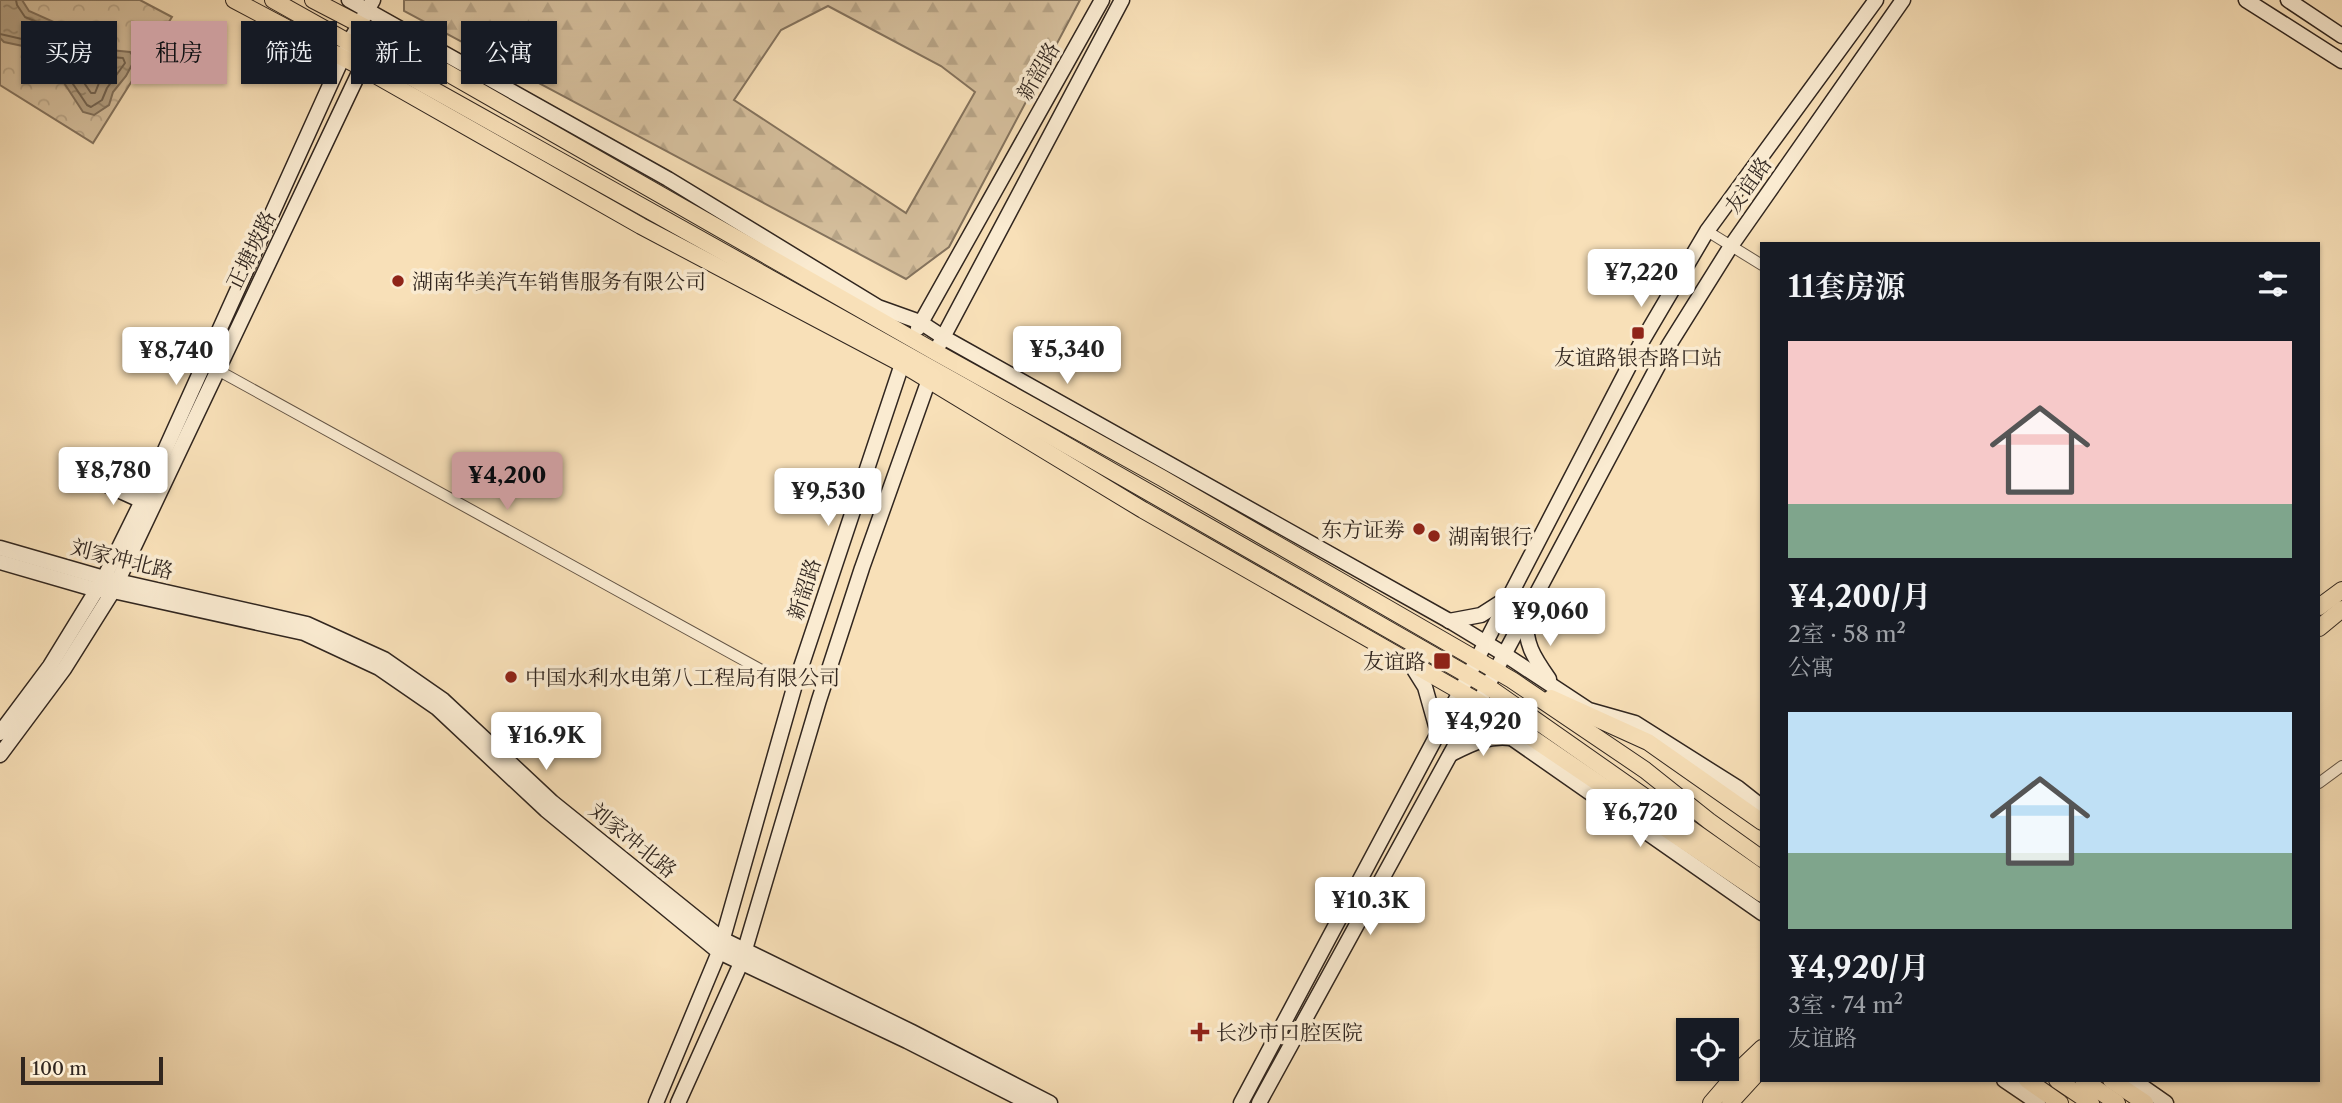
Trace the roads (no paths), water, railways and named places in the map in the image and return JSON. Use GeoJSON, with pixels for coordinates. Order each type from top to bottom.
{"type":"FeatureCollection","features":[{"type":"Feature","properties":{"kind":"main road"},"geometry":{"type":"LineString","coordinates":[[234,0],[351,62]]}},
{"type":"Feature","properties":{"kind":"main road"},"geometry":{"type":"LineString","coordinates":[[273,0],[350,41]]}},
{"type":"Feature","properties":{"kind":"main road"},"geometry":{"type":"LineString","coordinates":[[313,0],[352,21]]}},
{"type":"Feature","properties":{"kind":"main road"},"geometry":{"type":"LineString","coordinates":[[349,0],[370,5],[668,179],[878,307],[920,322],[1449,621],[1589,710],[1648,742],[1760,821]]}},
{"type":"Feature","properties":{"kind":"main road","name":"新韶路"},"geometry":{"type":"LineString","coordinates":[[656,1103],[720,946],[794,688],[905,359],[915,340],[920,322],[1102,0]]}},
{"type":"Feature","properties":{"kind":"main road","name":"新韶路"},"geometry":{"type":"LineString","coordinates":[[678,1103],[743,957],[819,700],[943,337],[1122,0]]}},
{"type":"Feature","properties":{"kind":"main road","name":"友谊路"},"geometry":{"type":"LineString","coordinates":[[1241,1103],[1460,692],[1641,343],[1707,231],[1877,0]]}},
{"type":"Feature","properties":{"kind":"main road","name":"友谊路"},"geometry":{"type":"LineString","coordinates":[[1259,1103],[1451,754],[1669,345],[1731,246],[1903,0]]}},
{"type":"Feature","properties":{"kind":"main road"},"geometry":{"type":"LineString","coordinates":[[2246,0],[2342,61]]}},
{"type":"Feature","properties":{"kind":"main road"},"geometry":{"type":"LineString","coordinates":[[2288,0],[2342,36]]}},
{"type":"Feature","properties":{"kind":"main road","name":"正塘坡路"},"geometry":{"type":"LineString","coordinates":[[361,21],[370,5]]}},
{"type":"Feature","properties":{"kind":"main road","name":"正塘坡路"},"geometry":{"type":"LineString","coordinates":[[0,755],[64,669],[108,585],[212,366],[350,41]]}},
{"type":"Feature","properties":{"kind":"main road"},"geometry":{"type":"LineString","coordinates":[[447,73],[937,353],[1162,478],[1472,667],[1487,686],[1760,878]]}},
{"type":"Feature","properties":{"kind":"main road","name":"正塘坡路"},"geometry":{"type":"LineString","coordinates":[[0,733],[108,585],[142,502],[352,84]]}},
{"type":"Feature","properties":{"kind":"main road"},"geometry":{"type":"LineString","coordinates":[[390,84],[641,226],[905,359]]}},
{"type":"Feature","properties":{"kind":"main road"},"geometry":{"type":"LineString","coordinates":[[426,84],[905,359],[1143,510],[1479,702],[1760,893]]}},
{"type":"Feature","properties":{"kind":"main road"},"geometry":{"type":"LineString","coordinates":[[930,375],[1472,667],[1495,671],[1629,732]]}},
{"type":"Feature","properties":{"kind":"main road"},"geometry":{"type":"LineString","coordinates":[[98,481],[142,502]]}},
{"type":"Feature","properties":{"kind":"main road","name":"刘家冲北路"},"geometry":{"type":"LineString","coordinates":[[0,548],[108,585]]}},
{"type":"Feature","properties":{"kind":"main road","name":"刘家冲北路"},"geometry":{"type":"LineString","coordinates":[[0,562],[307,624],[384,659],[443,700],[552,802],[720,946],[1051,1103]]}},
{"type":"Feature","properties":{"kind":"main road"},"geometry":{"type":"LineString","coordinates":[[2320,604],[2342,590]]}},
{"type":"Feature","properties":{"kind":"main road"},"geometry":{"type":"LineString","coordinates":[[1449,621],[1481,615],[1507,599]]}},
{"type":"Feature","properties":{"kind":"main road"},"geometry":{"type":"LineString","coordinates":[[2320,627],[2340,613]]}},
{"type":"Feature","properties":{"kind":"main road"},"geometry":{"type":"LineString","coordinates":[[1525,615],[1526,640],[1537,663],[1556,689]]}},
{"type":"Feature","properties":{"kind":"main road"},"geometry":{"type":"LineString","coordinates":[[1410,663],[1425,687],[1438,733]]}},
{"type":"Feature","properties":{"kind":"main road"},"geometry":{"type":"LineString","coordinates":[[1512,680],[1645,770],[1760,858]]}},
{"type":"Feature","properties":{"kind":"main road"},"geometry":{"type":"LineString","coordinates":[[1479,702],[1493,725],[1760,912]]}},
{"type":"Feature","properties":{"kind":"main road"},"geometry":{"type":"LineString","coordinates":[[1589,710],[1636,723],[1738,788],[1760,805]]}},
{"type":"Feature","properties":{"kind":"main road"},"geometry":{"type":"LineString","coordinates":[[1451,754],[1482,739],[1511,738]]}},
{"type":"Feature","properties":{"kind":"main road"},"geometry":{"type":"LineString","coordinates":[[1530,751],[1581,751]]}},
{"type":"Feature","properties":{"kind":"main road","name":"刘家冲北路"},"geometry":{"type":"LineString","coordinates":[[743,957],[1029,1103]]}},
{"type":"Feature","properties":{"kind":"main road"},"geometry":{"type":"LineString","coordinates":[[1711,1103],[1760,1050]]}},
{"type":"Feature","properties":{"kind":"main road"},"geometry":{"type":"LineString","coordinates":[[1730,1103],[1760,1070]]}},
{"type":"Feature","properties":{"kind":"main road"},"geometry":{"type":"LineString","coordinates":[[2007,1082],[2038,1103]]}},
{"type":"Feature","properties":{"kind":"main road"},"geometry":{"type":"LineString","coordinates":[[2030,1082],[2060,1103]]}},
{"type":"Feature","properties":{"kind":"main road"},"geometry":{"type":"LineString","coordinates":[[2060,1082],[2091,1103]]}},
{"type":"Feature","properties":{"kind":"main road"},"geometry":{"type":"LineString","coordinates":[[2086,1082],[2117,1103]]}},
{"type":"Feature","properties":{"kind":"main road"},"geometry":{"type":"LineString","coordinates":[[2114,1082],[2145,1103]]}},
{"type":"Feature","properties":{"kind":"main road"},"geometry":{"type":"LineString","coordinates":[[2136,1082],[2166,1103]]}},
{"type":"Feature","properties":{"kind":"street"},"geometry":{"type":"LineString","coordinates":[[1707,231],[1760,264]]}},
{"type":"Feature","properties":{"kind":"street"},"geometry":{"type":"LineString","coordinates":[[212,366],[794,688]]}},
{"type":"Feature","properties":{"kind":"street"},"geometry":{"type":"LineString","coordinates":[[2320,604],[2340,613]]}},
{"type":"Feature","properties":{"kind":"street"},"geometry":{"type":"LineString","coordinates":[[2320,782],[2342,766]]}},
{"type":"Feature","properties":{"kind":"water"},"geometry":{"type":"Polygon","coordinates":[[[0,0],[22,0],[29,11],[52,21],[21,21],[21,46],[4,42],[0,38],[0,0]]]}},
{"type":"Feature","properties":{"kind":"water"},"geometry":{"type":"Polygon","coordinates":[[[117,51],[130,52],[131,67],[113,92],[109,105],[94,115],[83,112],[65,84],[117,84],[117,51]]]}},
{"type":"Feature","properties":{"kind":"place","name":"湖南华美汽车销售服务有限公司"},"geometry":{"type":"Point","coordinates":[398,281]}},
{"type":"Feature","properties":{"kind":"place","name":"友谊路银杏路口站"},"geometry":{"type":"Point","coordinates":[1638,333]}},
{"type":"Feature","properties":{"kind":"place","name":"东方证劵"},"geometry":{"type":"Point","coordinates":[1419,529]}},
{"type":"Feature","properties":{"kind":"place","name":"湖南银行"},"geometry":{"type":"Point","coordinates":[1434,536]}},
{"type":"Feature","properties":{"kind":"place","name":"友谊路"},"geometry":{"type":"Point","coordinates":[1442,661]}},
{"type":"Feature","properties":{"kind":"place","name":"中国水利水电第八工程局有限公司"},"geometry":{"type":"Point","coordinates":[511,677]}},
{"type":"Feature","properties":{"kind":"place","name":"长沙市口腔医院"},"geometry":{"type":"Point","coordinates":[1200,1032]}}]}
